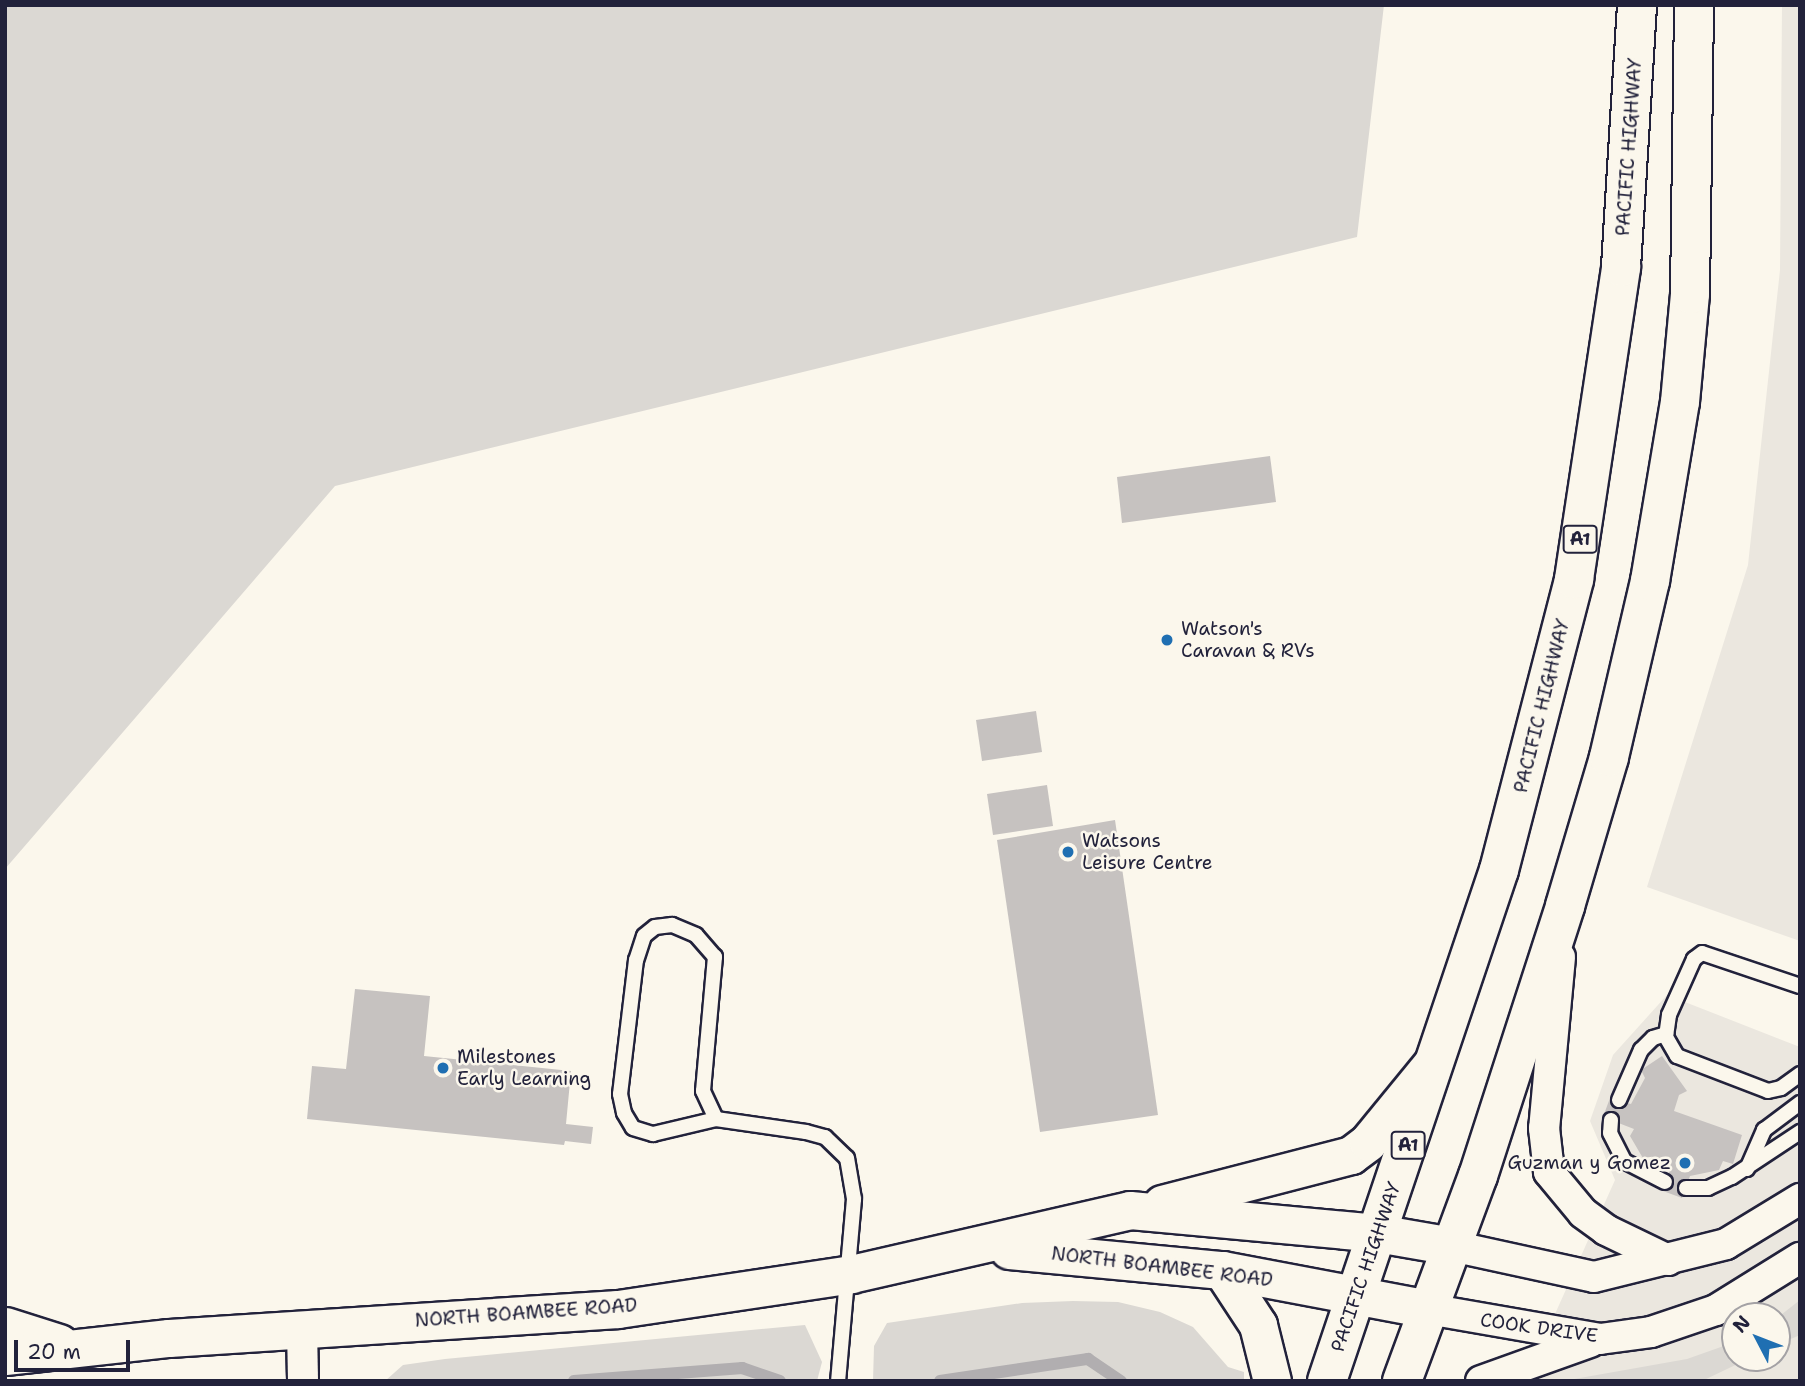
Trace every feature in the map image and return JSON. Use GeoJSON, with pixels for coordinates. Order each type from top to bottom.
{"type":"FeatureCollection","features":[{"type":"Feature","properties":{"kind":"highway","name":"PACIFIC HIGHWAY"},"geometry":{"type":"LineString","coordinates":[[1327,1381],[1499,870],[1574,579],[1621,267],[1637,5]]}},
{"type":"Feature","properties":{"kind":"highway"},"geometry":{"type":"LineString","coordinates":[[1402,1381],[1452,1246],[1565,906],[1609,758],[1650,581],[1680,402],[1690,294],[1694,5]]}},
{"type":"Feature","properties":{"kind":"street"},"geometry":{"type":"LineString","coordinates":[[1565,906],[1544,1128],[1549,1172],[1590,1219],[1668,1260]]}},
{"type":"Feature","properties":{"kind":"street"},"geometry":{"type":"LineString","coordinates":[[1130,1210],[1212,1194],[1351,1155],[1368,1142],[1438,1057]]}},
{"type":"Feature","properties":{"kind":"street"},"geometry":{"type":"LineString","coordinates":[[1452,1246],[1594,1277],[1726,1244],[1800,1199]]}},
{"type":"Feature","properties":{"kind":"street","name":"NORTH BOAMBEE ROAD"},"geometry":{"type":"LineString","coordinates":[[5,1356],[71,1346],[302,1328],[618,1309],[851,1274],[1130,1210],[1377,1233],[1452,1246]]}},
{"type":"Feature","properties":{"kind":"street","name":"NORTH BOAMBEE ROAD"},"geometry":{"type":"LineString","coordinates":[[977,1247],[1223,1270],[1356,1293],[1428,1309]]}},
{"type":"Feature","properties":{"kind":"street","name":"COOK DRIVE"},"geometry":{"type":"LineString","coordinates":[[1428,1309],[1600,1339],[1651,1332],[1716,1310],[1800,1258]]}},
{"type":"Feature","properties":{"kind":"street"},"geometry":{"type":"LineString","coordinates":[[1223,1270],[1258,1325],[1272,1381]]}},
{"type":"Feature","properties":{"kind":"street","name":"NORTH BOAMBEE ROAD"},"geometry":{"type":"LineString","coordinates":[[5,1326],[71,1346]]}},
{"type":"Feature","properties":{"kind":"street"},"geometry":{"type":"LineString","coordinates":[[302,1328],[303,1381]]}},
{"type":"Feature","properties":{"kind":"street"},"geometry":{"type":"LineString","coordinates":[[1481,1381],[1600,1339]]}},
{"type":"Feature","properties":{"kind":"lane"},"geometry":{"type":"LineString","coordinates":[[716,1119],[703,1091],[715,957],[696,935],[672,925],[655,927],[644,936],[636,960],[620,1094],[624,1113],[633,1128],[653,1134],[716,1119],[806,1132],[838,1146],[852,1174],[851,1274],[839,1374]]}},
{"type":"Feature","properties":{"kind":"lane"},"geometry":{"type":"LineString","coordinates":[[1800,986],[1702,953],[1694,958],[1684,980],[1669,1015],[1666,1034],[1677,1056],[1768,1091],[1781,1088],[1800,1074]]}},
{"type":"Feature","properties":{"kind":"lane"},"geometry":{"type":"LineString","coordinates":[[1619,1100],[1641,1050],[1654,1038],[1666,1034]]}},
{"type":"Feature","properties":{"kind":"lane"},"geometry":{"type":"LineString","coordinates":[[1746,1169],[1764,1130],[1800,1103]]}},
{"type":"Feature","properties":{"kind":"lane"},"geometry":{"type":"LineString","coordinates":[[1611,1120],[1610,1133],[1623,1161],[1665,1182]]}},
{"type":"Feature","properties":{"kind":"lane"},"geometry":{"type":"LineString","coordinates":[[1686,1188],[1708,1188],[1746,1169],[1800,1132]]}},
{"type":"Feature","properties":{"kind":"shaded area"},"geometry":{"type":"Polygon","coordinates":[[[5,5],[1384,5],[1357,237],[335,486],[5,869],[5,5]]]}},
{"type":"Feature","properties":{"kind":"shaded area"},"geometry":{"type":"Polygon","coordinates":[[[1782,5],[1800,5],[1800,941],[1647,887],[1748,565],[1780,270],[1782,5]]]}},
{"type":"Feature","properties":{"kind":"shaded area"},"geometry":{"type":"Polygon","coordinates":[[[1667,995],[1800,1047],[1800,1381],[1525,1381],[1615,1180],[1590,1121],[1613,1055],[1667,995]]]}},
{"type":"Feature","properties":{"kind":"shaded area"},"geometry":{"type":"Polygon","coordinates":[[[1800,1300],[1800,1335],[1791,1339],[1791,1307],[1800,1300]]]}},
{"type":"Feature","properties":{"kind":"shaded area"},"geometry":{"type":"Polygon","coordinates":[[[1118,1302],[1160,1312],[1193,1327],[1228,1367],[1244,1372],[1244,1381],[873,1381],[874,1346],[887,1323],[1022,1303],[1118,1302]]]}},
{"type":"Feature","properties":{"kind":"shaded area"},"geometry":{"type":"Polygon","coordinates":[[[805,1325],[822,1362],[817,1381],[385,1381],[403,1365],[445,1359],[805,1325]]]}},
{"type":"Feature","properties":{"kind":"shaded area"},"geometry":{"type":"Polygon","coordinates":[[[1721,1347],[1721,1372],[1702,1381],[1563,1381],[1687,1359],[1721,1347]]]}},
{"type":"Feature","properties":{"kind":"building"},"geometry":{"type":"Polygon","coordinates":[[[1270,456],[1276,502],[1122,523],[1117,477],[1270,456]]]}},
{"type":"Feature","properties":{"kind":"building"},"geometry":{"type":"Polygon","coordinates":[[[1036,711],[1042,752],[982,761],[976,720],[1036,711]]]}},
{"type":"Feature","properties":{"kind":"building"},"geometry":{"type":"Polygon","coordinates":[[[1047,785],[1053,826],[993,835],[987,794],[1047,785]]]}},
{"type":"Feature","properties":{"kind":"building"},"geometry":{"type":"Polygon","coordinates":[[[1115,820],[1158,1115],[1040,1132],[997,840],[1115,820]]]}},
{"type":"Feature","properties":{"kind":"building","name":"Milestones Early Learning"},"geometry":{"type":"Polygon","coordinates":[[[355,989],[430,996],[424,1056],[571,1071],[566,1124],[593,1127],[591,1144],[565,1141],[564,1145],[307,1119],[312,1066],[346,1069],[355,989]]]}},
{"type":"Feature","properties":{"kind":"building"},"geometry":{"type":"Polygon","coordinates":[[[1662,1056],[1687,1091],[1679,1095],[1674,1111],[1742,1135],[1733,1164],[1723,1161],[1719,1170],[1690,1176],[1682,1198],[1663,1191],[1670,1169],[1644,1160],[1630,1136],[1634,1129],[1603,1117],[1610,1098],[1631,1104],[1645,1078],[1641,1070],[1662,1056]]]}},
{"type":"Feature","properties":{"kind":"waterway"},"geometry":{"type":"LineString","coordinates":[[940,1381],[1088,1359],[1121,1381]]}},
{"type":"Feature","properties":{"kind":"waterway"},"geometry":{"type":"LineString","coordinates":[[574,1381],[742,1368],[780,1381]]}},
{"type":"Feature","properties":{"kind":"place","name":"Watson's Caravan & RVs"},"geometry":{"type":"Point","coordinates":[1167,640]}},
{"type":"Feature","properties":{"kind":"place","name":"Watsons Leisure Centre"},"geometry":{"type":"Point","coordinates":[1068,852]}},
{"type":"Feature","properties":{"kind":"place","name":"Milestones Early Learning"},"geometry":{"type":"Point","coordinates":[443,1068]}},
{"type":"Feature","properties":{"kind":"place","name":"Guzman y Gomez"},"geometry":{"type":"Point","coordinates":[1685,1163]}}]}
